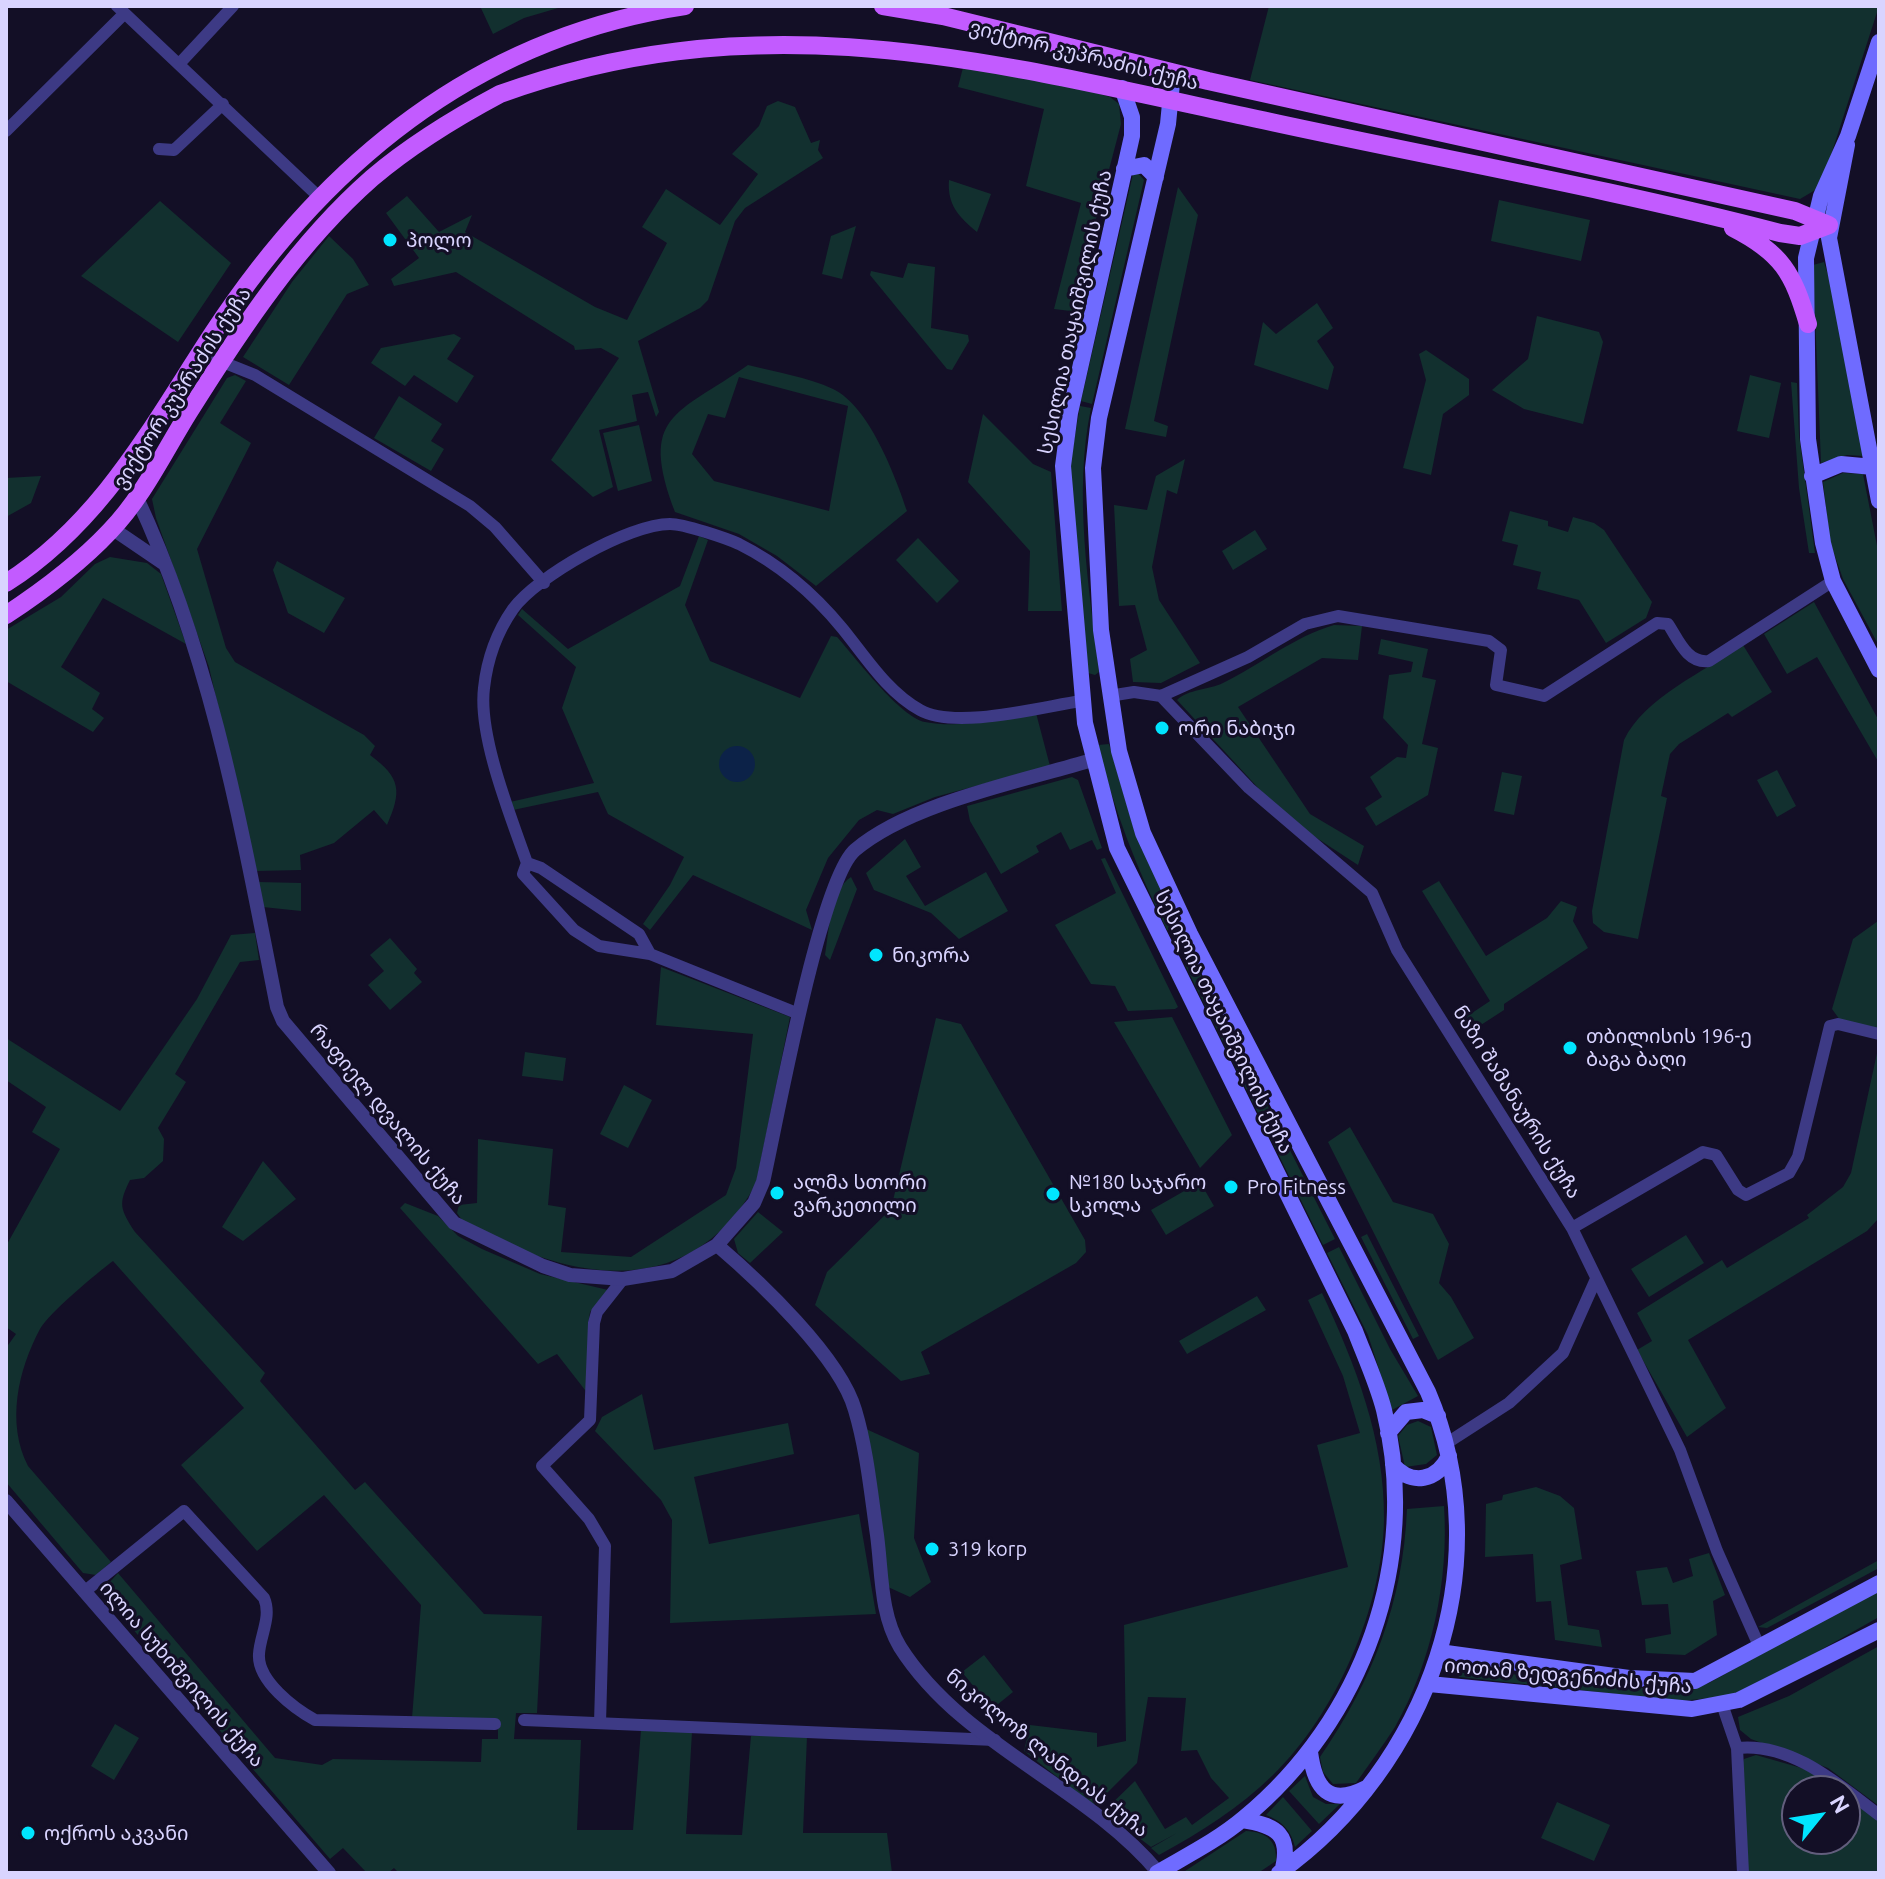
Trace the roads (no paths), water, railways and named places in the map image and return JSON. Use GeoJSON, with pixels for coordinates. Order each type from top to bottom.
{"type":"FeatureCollection","features":[{"type":"Feature","properties":{"kind":"main road","name":"ვიქტორ კუპრაძის ქუჩა"},"geometry":{"type":"LineString","coordinates":[[6,583],[39,560],[93,509],[146,439],[200,353],[276,245],[318,196],[412,119],[475,78],[536,48],[602,24],[685,6]]}},
{"type":"Feature","properties":{"kind":"main road","name":"ვიქტორ კუპრაძის ქუჩა"},"geometry":{"type":"LineString","coordinates":[[883,6],[988,28],[1818,225]]}},
{"type":"Feature","properties":{"kind":"main road"},"geometry":{"type":"LineString","coordinates":[[977,51],[988,28]]}},
{"type":"Feature","properties":{"kind":"main road","name":"ვიქტორ კუპრაძის ქუჩა"},"geometry":{"type":"LineString","coordinates":[[865,29],[977,51],[1172,100],[1780,233],[1818,225]]}},
{"type":"Feature","properties":{"kind":"main road","name":"ვიქტორ კუპრაძის ქუჩა"},"geometry":{"type":"LineString","coordinates":[[6,615],[57,580],[113,529],[137,498],[220,363],[297,260],[348,200],[426,136],[539,72],[579,55],[628,40]]}},
{"type":"Feature","properties":{"kind":"main road"},"geometry":{"type":"LineString","coordinates":[[1879,42],[1848,136],[1831,169],[1818,225],[1806,258],[1808,439],[1812,476],[1833,581],[1879,670]]}},
{"type":"Feature","properties":{"kind":"main road","name":"სესილია თაყაიშვილის ქუჩა"},"geometry":{"type":"LineString","coordinates":[[1173,73],[1172,100],[1099,418],[1093,468],[1106,676],[1119,751],[1143,833],[1202,958],[1438,1416],[1448,1449],[1458,1515],[1457,1565],[1439,1652],[1429,1684],[1396,1747],[1369,1786],[1324,1838],[1280,1872]]}},
{"type":"Feature","properties":{"kind":"main road","name":"სესილია თაყაიშვილის ქუჩა"},"geometry":{"type":"LineString","coordinates":[[1122,88],[1132,117],[1124,169],[1070,413],[1063,466],[1078,672],[1092,760],[1117,848],[1175,971],[1333,1281],[1375,1383],[1393,1465],[1396,1531],[1379,1615],[1354,1681],[1310,1752],[1242,1820],[1158,1873]]}},
{"type":"Feature","properties":{"kind":"main road"},"geometry":{"type":"LineString","coordinates":[[412,119],[426,136]]}},
{"type":"Feature","properties":{"kind":"main road"},"geometry":{"type":"LineString","coordinates":[[1124,169],[1144,165],[1156,177]]}},
{"type":"Feature","properties":{"kind":"main road"},"geometry":{"type":"LineString","coordinates":[[1709,216],[1759,243],[1782,262],[1794,279],[1808,324]]}},
{"type":"Feature","properties":{"kind":"main road"},"geometry":{"type":"LineString","coordinates":[[1818,225],[1879,501]]}},
{"type":"Feature","properties":{"kind":"main road"},"geometry":{"type":"LineString","coordinates":[[276,245],[297,260]]}},
{"type":"Feature","properties":{"kind":"main road"},"geometry":{"type":"LineString","coordinates":[[1812,476],[1841,464],[1873,467]]}},
{"type":"Feature","properties":{"kind":"main road"},"geometry":{"type":"LineString","coordinates":[[93,509],[113,529]]}},
{"type":"Feature","properties":{"kind":"main road"},"geometry":{"type":"LineString","coordinates":[[1078,672],[1092,684],[1106,676]]}},
{"type":"Feature","properties":{"kind":"main road"},"geometry":{"type":"LineString","coordinates":[[1081,701],[1109,696]]}},
{"type":"Feature","properties":{"kind":"main road"},"geometry":{"type":"LineString","coordinates":[[1156,932],[1163,939],[1175,940],[1183,932],[1184,920]]}},
{"type":"Feature","properties":{"kind":"main road"},"geometry":{"type":"LineString","coordinates":[[1175,971],[1189,955],[1202,958]]}},
{"type":"Feature","properties":{"kind":"main road"},"geometry":{"type":"LineString","coordinates":[[1388,1433],[1398,1417],[1406,1412],[1423,1410],[1438,1416]]}},
{"type":"Feature","properties":{"kind":"main road"},"geometry":{"type":"LineString","coordinates":[[1393,1465],[1411,1478],[1422,1479],[1444,1467],[1448,1449]]}},
{"type":"Feature","properties":{"kind":"main road","name":"იოთამ ზედგენიძის ქუჩა"},"geometry":{"type":"LineString","coordinates":[[1439,1652],[1685,1682],[1705,1678],[1879,1583]]}},
{"type":"Feature","properties":{"kind":"main road","name":"იოთამ ზედგენიძის ქუჩა"},"geometry":{"type":"LineString","coordinates":[[1429,1684],[1662,1708],[1722,1704],[1772,1686],[1876,1635]]}},
{"type":"Feature","properties":{"kind":"main road"},"geometry":{"type":"LineString","coordinates":[[1310,1752],[1315,1778],[1326,1792],[1342,1796],[1369,1786]]}},
{"type":"Feature","properties":{"kind":"main road"},"geometry":{"type":"LineString","coordinates":[[1242,1820],[1263,1823],[1281,1836],[1286,1855],[1280,1872]]}},
{"type":"Feature","properties":{"kind":"street"},"geometry":{"type":"LineString","coordinates":[[180,63],[233,6]]}},
{"type":"Feature","properties":{"kind":"street"},"geometry":{"type":"LineString","coordinates":[[6,131],[121,10],[318,196]]}},
{"type":"Feature","properties":{"kind":"street"},"geometry":{"type":"LineString","coordinates":[[159,149],[174,150],[223,104]]}},
{"type":"Feature","properties":{"kind":"street"},"geometry":{"type":"LineString","coordinates":[[200,353],[255,375],[470,506],[495,527],[544,583]]}},
{"type":"Feature","properties":{"kind":"street","name":"რაფიელ დვალის ქუჩა"},"geometry":{"type":"LineString","coordinates":[[137,498],[167,566],[204,672],[277,1007],[283,1021],[454,1223],[543,1266],[570,1275],[623,1279],[672,1271],[717,1245],[754,1203],[763,1182],[828,898],[851,852],[875,835],[914,816],[1092,760]]}},
{"type":"Feature","properties":{"kind":"street"},"geometry":{"type":"LineString","coordinates":[[799,1014],[650,954],[599,946],[587,939],[531,887],[523,874],[527,863],[489,744],[483,690],[494,643],[515,607],[576,559],[614,539],[671,524],[737,543],[771,563],[826,610],[885,682],[921,711],[955,719],[1081,701]]}},
{"type":"Feature","properties":{"kind":"street"},"geometry":{"type":"LineString","coordinates":[[113,529],[167,566]]}},
{"type":"Feature","properties":{"kind":"street"},"geometry":{"type":"LineString","coordinates":[[1109,696],[1134,692],[1161,696],[1248,657],[1305,624],[1338,616],[1489,641],[1501,650],[1496,685],[1544,696],[1657,623],[1668,624],[1690,656],[1697,661],[1709,661],[1833,581]]}},
{"type":"Feature","properties":{"kind":"street","name":"ნაზი შამანაურის ქუჩა"},"geometry":{"type":"LineString","coordinates":[[1161,696],[1249,788],[1372,893],[1397,950],[1572,1228],[1680,1450],[1697,1502],[1760,1648]]}},
{"type":"Feature","properties":{"kind":"street"},"geometry":{"type":"LineString","coordinates":[[527,863],[541,868],[639,934],[650,954]]}},
{"type":"Feature","properties":{"kind":"street"},"geometry":{"type":"LineString","coordinates":[[1572,1228],[1703,1152],[1716,1155],[1738,1190],[1746,1195],[1789,1173],[1798,1157],[1830,1026],[1838,1024],[1879,1034]]}},
{"type":"Feature","properties":{"kind":"street","name":"ნიკოლოზ ლანდიას ქუჩა"},"geometry":{"type":"LineString","coordinates":[[717,1245],[779,1301],[818,1348],[853,1404],[871,1500],[883,1601],[897,1642],[917,1672],[995,1740],[1107,1825],[1158,1873]]}},
{"type":"Feature","properties":{"kind":"street"},"geometry":{"type":"LineString","coordinates":[[600,1723],[605,1546],[589,1519],[542,1466],[590,1420],[594,1323],[597,1312],[623,1279]]}},
{"type":"Feature","properties":{"kind":"street"},"geometry":{"type":"LineString","coordinates":[[1448,1449],[1509,1403],[1563,1353],[1596,1279]]}},
{"type":"Feature","properties":{"kind":"street","name":"ილია სუხიშვილის ქუჩა"},"geometry":{"type":"LineString","coordinates":[[6,1501],[329,1873]]}},
{"type":"Feature","properties":{"kind":"street"},"geometry":{"type":"LineString","coordinates":[[84,1592],[184,1511],[264,1598],[268,1610],[259,1661],[296,1711],[315,1720],[495,1724]]}},
{"type":"Feature","properties":{"kind":"street"},"geometry":{"type":"LineString","coordinates":[[1722,1704],[1737,1748],[1743,1873]]}},
{"type":"Feature","properties":{"kind":"street"},"geometry":{"type":"LineString","coordinates":[[524,1720],[995,1740]]}},
{"type":"Feature","properties":{"kind":"street"},"geometry":{"type":"LineString","coordinates":[[1737,1748],[1762,1748],[1820,1771],[1879,1815]]}},
{"type":"Feature","properties":{"kind":"water"},"geometry":{"type":"Polygon","coordinates":[[[737,746],[750,751],[755,764],[750,777],[737,782],[724,777],[719,764],[724,751],[737,746]]]}},
{"type":"Feature","properties":{"kind":"place","name":"პოლო"},"geometry":{"type":"Point","coordinates":[390,240]}},
{"type":"Feature","properties":{"kind":"place","name":"ორი ნაბიჯი"},"geometry":{"type":"Point","coordinates":[1162,728]}},
{"type":"Feature","properties":{"kind":"place","name":"ნიკორა"},"geometry":{"type":"Point","coordinates":[876,955]}},
{"type":"Feature","properties":{"kind":"place","name":"თბილისის 196-ე ბაგა ბაღი"},"geometry":{"type":"Point","coordinates":[1570,1048]}},
{"type":"Feature","properties":{"kind":"place","name":"Pro Fitness"},"geometry":{"type":"Point","coordinates":[1231,1187]}},
{"type":"Feature","properties":{"kind":"place","name":"ალმა სთორი ვარკეთილი"},"geometry":{"type":"Point","coordinates":[777,1193]}},
{"type":"Feature","properties":{"kind":"place","name":"№180 საჯარო სკოლა"},"geometry":{"type":"Point","coordinates":[1053,1194]}},
{"type":"Feature","properties":{"kind":"place","name":"319 korp"},"geometry":{"type":"Point","coordinates":[932,1549]}},
{"type":"Feature","properties":{"kind":"place","name":"ოქროს აკვანი"},"geometry":{"type":"Point","coordinates":[28,1833]}}]}
